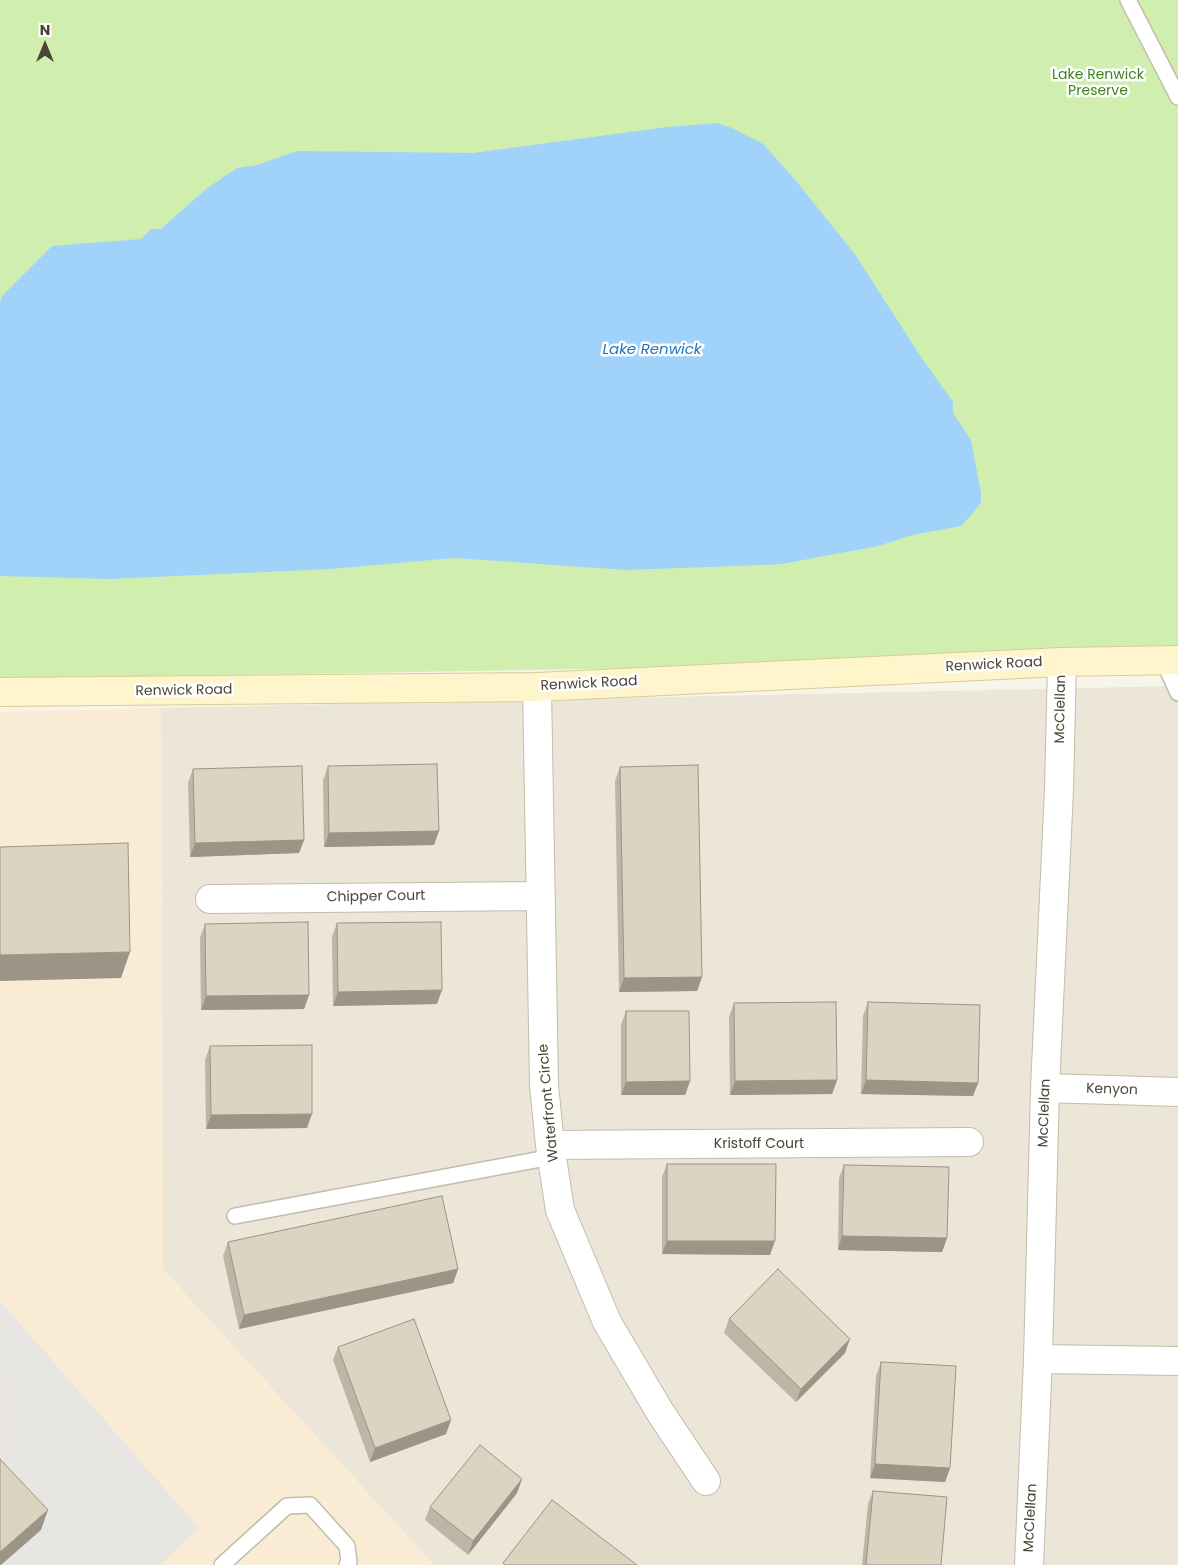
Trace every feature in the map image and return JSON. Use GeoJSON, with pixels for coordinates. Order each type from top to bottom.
{"type":"FeatureCollection","features":[{"type":"Feature","properties":{"kind":"street","name":"Renwick Road"},"geometry":{"type":"LineString","coordinates":[[0,692],[537,687],[1062,662],[1171,660]]}},
{"type":"Feature","properties":{"kind":"street","name":"McClellan"},"geometry":{"type":"LineString","coordinates":[[1029,1565],[1038,1359],[1045,1088],[1059,790],[1062,662]]}},
{"type":"Feature","properties":{"kind":"street","name":"Waterfront Circle"},"geometry":{"type":"LineString","coordinates":[[537,687],[544,1085],[560,1210],[607,1322],[660,1412],[706,1481]]}},
{"type":"Feature","properties":{"kind":"street","name":"Chipper Court"},"geometry":{"type":"LineString","coordinates":[[210,898],[541,896]]}},
{"type":"Feature","properties":{"kind":"street","name":"Kenyon"},"geometry":{"type":"LineString","coordinates":[[1045,1088],[1178,1092]]}},
{"type":"Feature","properties":{"kind":"street","name":"Kristoff Court"},"geometry":{"type":"LineString","coordinates":[[551,1151],[969,1142]]}},
{"type":"Feature","properties":{"kind":"street"},"geometry":{"type":"LineString","coordinates":[[1038,1359],[1178,1362]]}},
{"type":"Feature","properties":{"kind":"lane"},"geometry":{"type":"LineString","coordinates":[[1128,0],[1178,97]]}},
{"type":"Feature","properties":{"kind":"lane"},"geometry":{"type":"LineString","coordinates":[[1171,660],[1178,693]]}},
{"type":"Feature","properties":{"kind":"lane"},"geometry":{"type":"LineString","coordinates":[[235,1216],[551,1151]]}},
{"type":"Feature","properties":{"kind":"lane"},"geometry":{"type":"LineString","coordinates":[[222,1565],[287,1506],[310,1505],[348,1546],[349,1562],[347,1565]]}},
{"type":"Feature","properties":{"kind":"shaded area"},"geometry":{"type":"Polygon","coordinates":[[[1178,686],[1178,1565],[434,1565],[163,1270],[161,708],[1178,686]]]}},
{"type":"Feature","properties":{"kind":"shaded area"},"geometry":{"type":"Polygon","coordinates":[[[161,708],[163,1269],[434,1565],[0,1565],[0,712],[161,708]]]}},
{"type":"Feature","properties":{"kind":"shaded area"},"geometry":{"type":"Polygon","coordinates":[[[0,1301],[199,1528],[159,1565],[1,1565],[0,1301]]]}},
{"type":"Feature","properties":{"kind":"green space","name":"Lake Renwick Preserve"},"geometry":{"type":"Polygon","coordinates":[[[0,0],[1178,0],[1178,659],[0,679],[0,0]]]}},
{"type":"Feature","properties":{"kind":"water","name":"Lake Renwick"},"geometry":{"type":"Polygon","coordinates":[[[717,123],[732,128],[763,144],[792,176],[854,253],[923,360],[953,402],[953,413],[971,440],[981,493],[981,502],[961,526],[913,535],[878,546],[782,564],[763,565],[627,570],[454,558],[331,569],[110,579],[0,576],[0,303],[2,296],[52,246],[141,239],[151,229],[161,229],[206,189],[237,168],[257,165],[297,151],[473,153],[667,127],[717,123]]]}},
{"type":"Feature","properties":{"kind":"building"},"geometry":{"type":"Polygon","coordinates":[[[437,764],[439,831],[329,833],[328,766],[437,764]]]}},
{"type":"Feature","properties":{"kind":"building"},"geometry":{"type":"Polygon","coordinates":[[[698,765],[702,977],[624,978],[620,767],[698,765]]]}},
{"type":"Feature","properties":{"kind":"building"},"geometry":{"type":"Polygon","coordinates":[[[302,766],[304,840],[195,843],[193,769],[302,766]]]}},
{"type":"Feature","properties":{"kind":"building"},"geometry":{"type":"Polygon","coordinates":[[[128,843],[130,952],[0,955],[0,847],[128,843]]]}},
{"type":"Feature","properties":{"kind":"building"},"geometry":{"type":"Polygon","coordinates":[[[308,922],[309,995],[206,996],[205,924],[308,922]]]}},
{"type":"Feature","properties":{"kind":"building"},"geometry":{"type":"Polygon","coordinates":[[[441,922],[442,990],[338,992],[337,923],[441,922]]]}},
{"type":"Feature","properties":{"kind":"building"},"geometry":{"type":"Polygon","coordinates":[[[836,1002],[837,1080],[735,1081],[734,1003],[836,1002]]]}},
{"type":"Feature","properties":{"kind":"building"},"geometry":{"type":"Polygon","coordinates":[[[868,1002],[980,1005],[978,1083],[866,1080],[868,1002]]]}},
{"type":"Feature","properties":{"kind":"building"},"geometry":{"type":"Polygon","coordinates":[[[626,1011],[689,1011],[690,1081],[626,1082],[626,1011]]]}},
{"type":"Feature","properties":{"kind":"building"},"geometry":{"type":"Polygon","coordinates":[[[312,1045],[312,1114],[211,1115],[210,1046],[312,1045]]]}},
{"type":"Feature","properties":{"kind":"building"},"geometry":{"type":"Polygon","coordinates":[[[667,1164],[776,1164],[775,1241],[667,1241],[667,1164]]]}},
{"type":"Feature","properties":{"kind":"building"},"geometry":{"type":"Polygon","coordinates":[[[844,1165],[949,1167],[947,1238],[842,1236],[844,1165]]]}},
{"type":"Feature","properties":{"kind":"building"},"geometry":{"type":"Polygon","coordinates":[[[442,1196],[458,1269],[244,1315],[228,1242],[442,1196]]]}},
{"type":"Feature","properties":{"kind":"building"},"geometry":{"type":"Polygon","coordinates":[[[778,1269],[850,1339],[801,1389],[729,1319],[778,1269]]]}},
{"type":"Feature","properties":{"kind":"building"},"geometry":{"type":"Polygon","coordinates":[[[414,1319],[451,1420],[375,1448],[338,1347],[414,1319]]]}},
{"type":"Feature","properties":{"kind":"building"},"geometry":{"type":"Polygon","coordinates":[[[881,1362],[956,1366],[950,1468],[875,1464],[881,1362]]]}},
{"type":"Feature","properties":{"kind":"building"},"geometry":{"type":"Polygon","coordinates":[[[480,1445],[522,1479],[473,1541],[430,1507],[480,1445]]]}},
{"type":"Feature","properties":{"kind":"building"},"geometry":{"type":"Polygon","coordinates":[[[0,1459],[48,1510],[0,1552],[0,1459]]]}},
{"type":"Feature","properties":{"kind":"building"},"geometry":{"type":"Polygon","coordinates":[[[873,1491],[947,1497],[941,1565],[866,1565],[873,1491]]]}},
{"type":"Feature","properties":{"kind":"building"},"geometry":{"type":"Polygon","coordinates":[[[552,1500],[637,1565],[505,1565],[503,1563],[552,1500]]]}}]}
